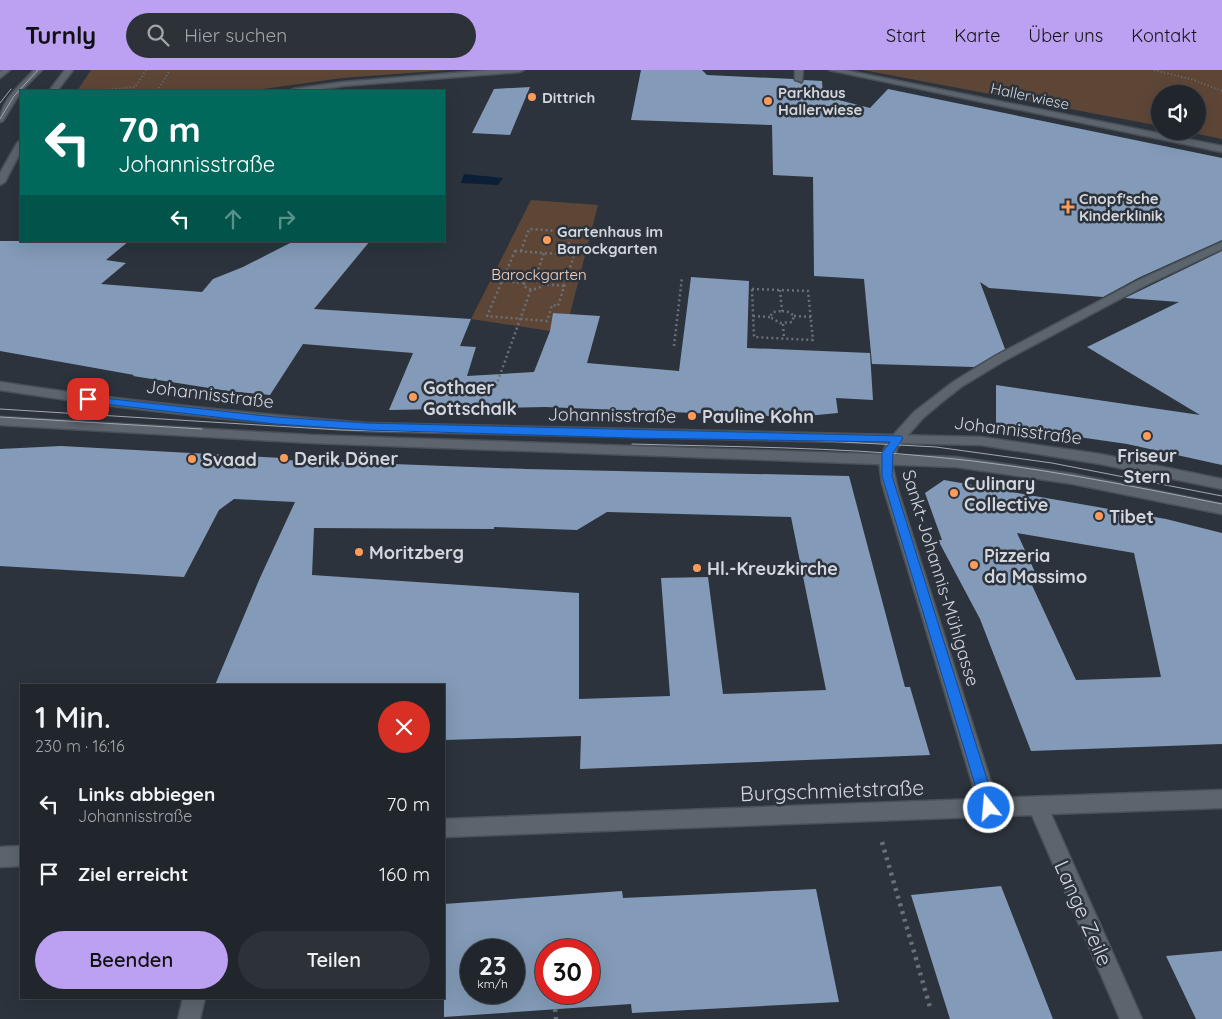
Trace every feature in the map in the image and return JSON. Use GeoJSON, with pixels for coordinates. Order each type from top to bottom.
{"type":"FeatureCollection","features":[{"type":"Feature","properties":{"kind":"street"},"geometry":{"type":"LineString","coordinates":[[0,76],[6,70]]}},
{"type":"Feature","properties":{"kind":"street"},"geometry":{"type":"LineString","coordinates":[[0,119],[14,96],[38,70]]}},
{"type":"Feature","properties":{"kind":"street"},"geometry":{"type":"LineString","coordinates":[[54,90],[69,70]]}},
{"type":"Feature","properties":{"kind":"street"},"geometry":{"type":"LineString","coordinates":[[300,90],[344,84],[520,70]]}},
{"type":"Feature","properties":{"kind":"street"},"geometry":{"type":"LineString","coordinates":[[799,70],[799,80]]}},
{"type":"Feature","properties":{"kind":"street","name":"Hallerwiese"},"geometry":{"type":"LineString","coordinates":[[833,70],[1222,149]]}},
{"type":"Feature","properties":{"kind":"street"},"geometry":{"type":"LineString","coordinates":[[0,182],[20,145]]}},
{"type":"Feature","properties":{"kind":"street","name":"Sankt-Johannis-Mühlgasse"},"geometry":{"type":"LineString","coordinates":[[989,808],[887,476],[886,459],[890,448],[931,403],[959,382],[1118,295],[1222,245]]}},
{"type":"Feature","properties":{"kind":"street","name":"Johannisstraße"},"geometry":{"type":"LineString","coordinates":[[0,386],[275,420],[357,426],[981,441],[1011,444],[1148,468],[1222,484]]}},
{"type":"Feature","properties":{"kind":"street","name":"Johannisstraße"},"geometry":{"type":"LineString","coordinates":[[0,421],[312,439],[964,463],[1125,488],[1222,509]]}},
{"type":"Feature","properties":{"kind":"street","name":"Burgschmietstraße"},"geometry":{"type":"LineString","coordinates":[[445,828],[1222,799]]}},
{"type":"Feature","properties":{"kind":"street","name":"Lange Zeile"},"geometry":{"type":"LineString","coordinates":[[1038,806],[1131,1019]]}},
{"type":"Feature","properties":{"kind":"street"},"geometry":{"type":"LineString","coordinates":[[0,857],[20,856]]}},
{"type":"Feature","properties":{"kind":"street"},"geometry":{"type":"LineString","coordinates":[[189,1019],[194,999]]}},
{"type":"Feature","properties":{"kind":"path"},"geometry":{"type":"LineString","coordinates":[[105,90],[136,87],[146,70]]}},
{"type":"Feature","properties":{"kind":"path"},"geometry":{"type":"LineString","coordinates":[[158,90],[170,70]]}},
{"type":"Feature","properties":{"kind":"path"},"geometry":{"type":"LineString","coordinates":[[1154,70],[1194,80],[1222,90]]}},
{"type":"Feature","properties":{"kind":"path"},"geometry":{"type":"LineString","coordinates":[[521,251],[529,229],[574,232],[565,254]]}},
{"type":"Feature","properties":{"kind":"path"},"geometry":{"type":"LineString","coordinates":[[515,251],[521,251],[574,255],[558,306],[552,305],[547,321],[488,316],[515,251]]}},
{"type":"Feature","properties":{"kind":"path"},"geometry":{"type":"LineString","coordinates":[[535,279],[544,253]]}},
{"type":"Feature","properties":{"kind":"path"},"geometry":{"type":"LineString","coordinates":[[674,346],[682,277]]}},
{"type":"Feature","properties":{"kind":"path"},"geometry":{"type":"LineString","coordinates":[[502,281],[524,283],[535,279],[540,280],[542,284],[564,286]]}},
{"type":"Feature","properties":{"kind":"path"},"geometry":{"type":"LineString","coordinates":[[524,283],[525,288],[531,289],[537,289],[542,284]]}},
{"type":"Feature","properties":{"kind":"path"},"geometry":{"type":"LineString","coordinates":[[496,386],[531,289]]}},
{"type":"Feature","properties":{"kind":"path"},"geometry":{"type":"LineString","coordinates":[[752,289],[780,290],[808,292],[813,340],[754,337],[752,289]]}},
{"type":"Feature","properties":{"kind":"path"},"geometry":{"type":"LineString","coordinates":[[780,290],[782,311]]}},
{"type":"Feature","properties":{"kind":"path"},"geometry":{"type":"LineString","coordinates":[[770,317],[773,312],[782,311],[789,312],[794,316],[811,317]]}},
{"type":"Feature","properties":{"kind":"path"},"geometry":{"type":"LineString","coordinates":[[753,316],[770,317],[774,322],[783,324],[792,322],[794,316]]}},
{"type":"Feature","properties":{"kind":"path"},"geometry":{"type":"LineString","coordinates":[[783,324],[784,339]]}},
{"type":"Feature","properties":{"kind":"path"},"geometry":{"type":"LineString","coordinates":[[874,812],[930,1007]]}},
{"type":"Feature","properties":{"kind":"path"},"geometry":{"type":"LineString","coordinates":[[555,1010],[556,1019]]}},
{"type":"Feature","properties":{"kind":"green space"},"geometry":{"type":"Polygon","coordinates":[[[91,70],[449,70],[342,78],[255,90],[78,90],[91,70]]]}},
{"type":"Feature","properties":{"kind":"green space"},"geometry":{"type":"Polygon","coordinates":[[[863,70],[1222,70],[1222,139],[1206,136],[1206,85],[1151,85],[1151,124],[863,70]]]}},
{"type":"Feature","properties":{"kind":"green space","name":"Barockgarten"},"geometry":{"type":"Polygon","coordinates":[[[531,200],[598,205],[570,314],[553,313],[550,331],[471,319],[531,200]]]}},
{"type":"Feature","properties":{"kind":"water"},"geometry":{"type":"Polygon","coordinates":[[[464,174],[503,178],[498,185],[461,183],[464,174]]]}},
{"type":"Feature","properties":{"kind":"building"},"geometry":{"type":"Polygon","coordinates":[[[641,70],[702,70],[707,75],[793,79],[801,84],[804,80],[822,81],[823,96],[870,108],[888,89],[1222,158],[1222,240],[1138,278],[1103,297],[989,288],[980,282],[1005,349],[974,367],[872,364],[864,279],[814,276],[813,177],[773,175],[772,125],[631,120],[641,70]]]}},
{"type":"Feature","properties":{"kind":"building"},"geometry":{"type":"Polygon","coordinates":[[[530,87],[510,135],[472,133],[494,89],[530,87]]]}},
{"type":"Feature","properties":{"kind":"building"},"geometry":{"type":"Polygon","coordinates":[[[0,241],[128,242],[106,260],[126,263],[101,284],[202,292],[213,279],[243,267],[292,242],[369,242],[314,309],[471,319],[460,346],[476,347],[467,376],[534,372],[550,331],[553,313],[600,316],[587,363],[679,371],[691,277],[749,281],[747,348],[870,353],[873,400],[836,398],[838,413],[796,417],[545,407],[389,410],[413,353],[303,344],[270,395],[228,391],[133,376],[0,351],[0,241]]]}},
{"type":"Feature","properties":{"kind":"building"},"geometry":{"type":"Polygon","coordinates":[[[1222,251],[1222,465],[1127,444],[996,425],[996,385],[1200,415],[1087,347],[1179,302],[1125,298],[1222,251]]]}},
{"type":"Feature","properties":{"kind":"building"},"geometry":{"type":"Polygon","coordinates":[[[61,446],[282,458],[282,460],[314,461],[316,457],[316,461],[526,469],[849,476],[905,687],[910,687],[930,755],[580,769],[581,736],[445,740],[445,684],[215,684],[259,580],[295,502],[234,499],[219,510],[184,577],[0,566],[0,449],[61,446]],[[607,512],[577,530],[494,527],[494,529],[314,528],[312,575],[579,593],[579,699],[670,696],[661,578],[708,577],[723,694],[826,690],[791,517],[607,512]]]}},
{"type":"Feature","properties":{"kind":"building"},"geometry":{"type":"Polygon","coordinates":[[[944,480],[1166,519],[1222,533],[1222,744],[1031,751],[980,619],[938,540],[942,540],[925,493],[944,480]],[[1017,533],[1040,583],[1031,583],[1076,680],[1161,677],[1134,553],[1017,533]]]}},
{"type":"Feature","properties":{"kind":"building"},"geometry":{"type":"Polygon","coordinates":[[[1001,886],[1053,1019],[950,1019],[911,895],[1001,886]]]}},
{"type":"Feature","properties":{"kind":"building"},"geometry":{"type":"Polygon","coordinates":[[[816,889],[839,1002],[632,1013],[631,1004],[444,1017],[445,904],[622,891],[623,898],[816,889]]]}},
{"type":"Feature","properties":{"kind":"building"},"geometry":{"type":"Polygon","coordinates":[[[1222,951],[1222,1019],[1196,1019],[1166,956],[1222,951]]]}},
{"type":"Feature","properties":{"kind":"tram line"},"geometry":{"type":"LineString","coordinates":[[0,119],[14,96],[38,70]]}},
{"type":"Feature","properties":{"kind":"tram line"},"geometry":{"type":"LineString","coordinates":[[0,103],[11,89]]}},
{"type":"Feature","properties":{"kind":"tram line"},"geometry":{"type":"LineString","coordinates":[[0,409],[340,430],[805,440],[936,447],[1052,463],[1222,496]]}},
{"type":"Feature","properties":{"kind":"tram line"},"geometry":{"type":"LineString","coordinates":[[0,417],[202,429]]}},
{"type":"Feature","properties":{"kind":"tram line"},"geometry":{"type":"LineString","coordinates":[[632,444],[821,449],[935,457],[1043,471],[1222,504]]}},
{"type":"Feature","properties":{"kind":"place","name":"Dittrich"},"geometry":{"type":"Point","coordinates":[532,97]}},
{"type":"Feature","properties":{"kind":"place","name":"Parkhaus Hallerwiese"},"geometry":{"type":"Point","coordinates":[768,101]}},
{"type":"Feature","properties":{"kind":"place","name":"Cnopf'sche Kinderklinik"},"geometry":{"type":"Point","coordinates":[1068,207]}},
{"type":"Feature","properties":{"kind":"place","name":"Gartenhaus im Barockgarten"},"geometry":{"type":"Point","coordinates":[547,240]}},
{"type":"Feature","properties":{"kind":"place","name":"Gothaer Gottschalk"},"geometry":{"type":"Point","coordinates":[413,397]}},
{"type":"Feature","properties":{"kind":"place","name":"Pauline Kohn"},"geometry":{"type":"Point","coordinates":[692,416]}},
{"type":"Feature","properties":{"kind":"place","name":"Friseur Stern"},"geometry":{"type":"Point","coordinates":[1147,436]}},
{"type":"Feature","properties":{"kind":"place","name":"Derik Döner"},"geometry":{"type":"Point","coordinates":[284,458]}},
{"type":"Feature","properties":{"kind":"place","name":"Svaad"},"geometry":{"type":"Point","coordinates":[192,459]}},
{"type":"Feature","properties":{"kind":"place","name":"Culinary Collective"},"geometry":{"type":"Point","coordinates":[954,493]}},
{"type":"Feature","properties":{"kind":"place","name":"Tibet"},"geometry":{"type":"Point","coordinates":[1099,516]}},
{"type":"Feature","properties":{"kind":"place","name":"Moritzberg"},"geometry":{"type":"Point","coordinates":[359,552]}},
{"type":"Feature","properties":{"kind":"place","name":"Pizzeria da Massimo"},"geometry":{"type":"Point","coordinates":[974,565]}},
{"type":"Feature","properties":{"kind":"place","name":"Hl.-Kreuzkirche"},"geometry":{"type":"Point","coordinates":[697,568]}},
{"type":"Feature","properties":{"kind":"route"},"geometry":{"type":"LineString","coordinates":[[88,399],[275,420],[366,427],[820,438],[898,438],[890,448],[886,459],[887,476],[989,808]]}}]}
